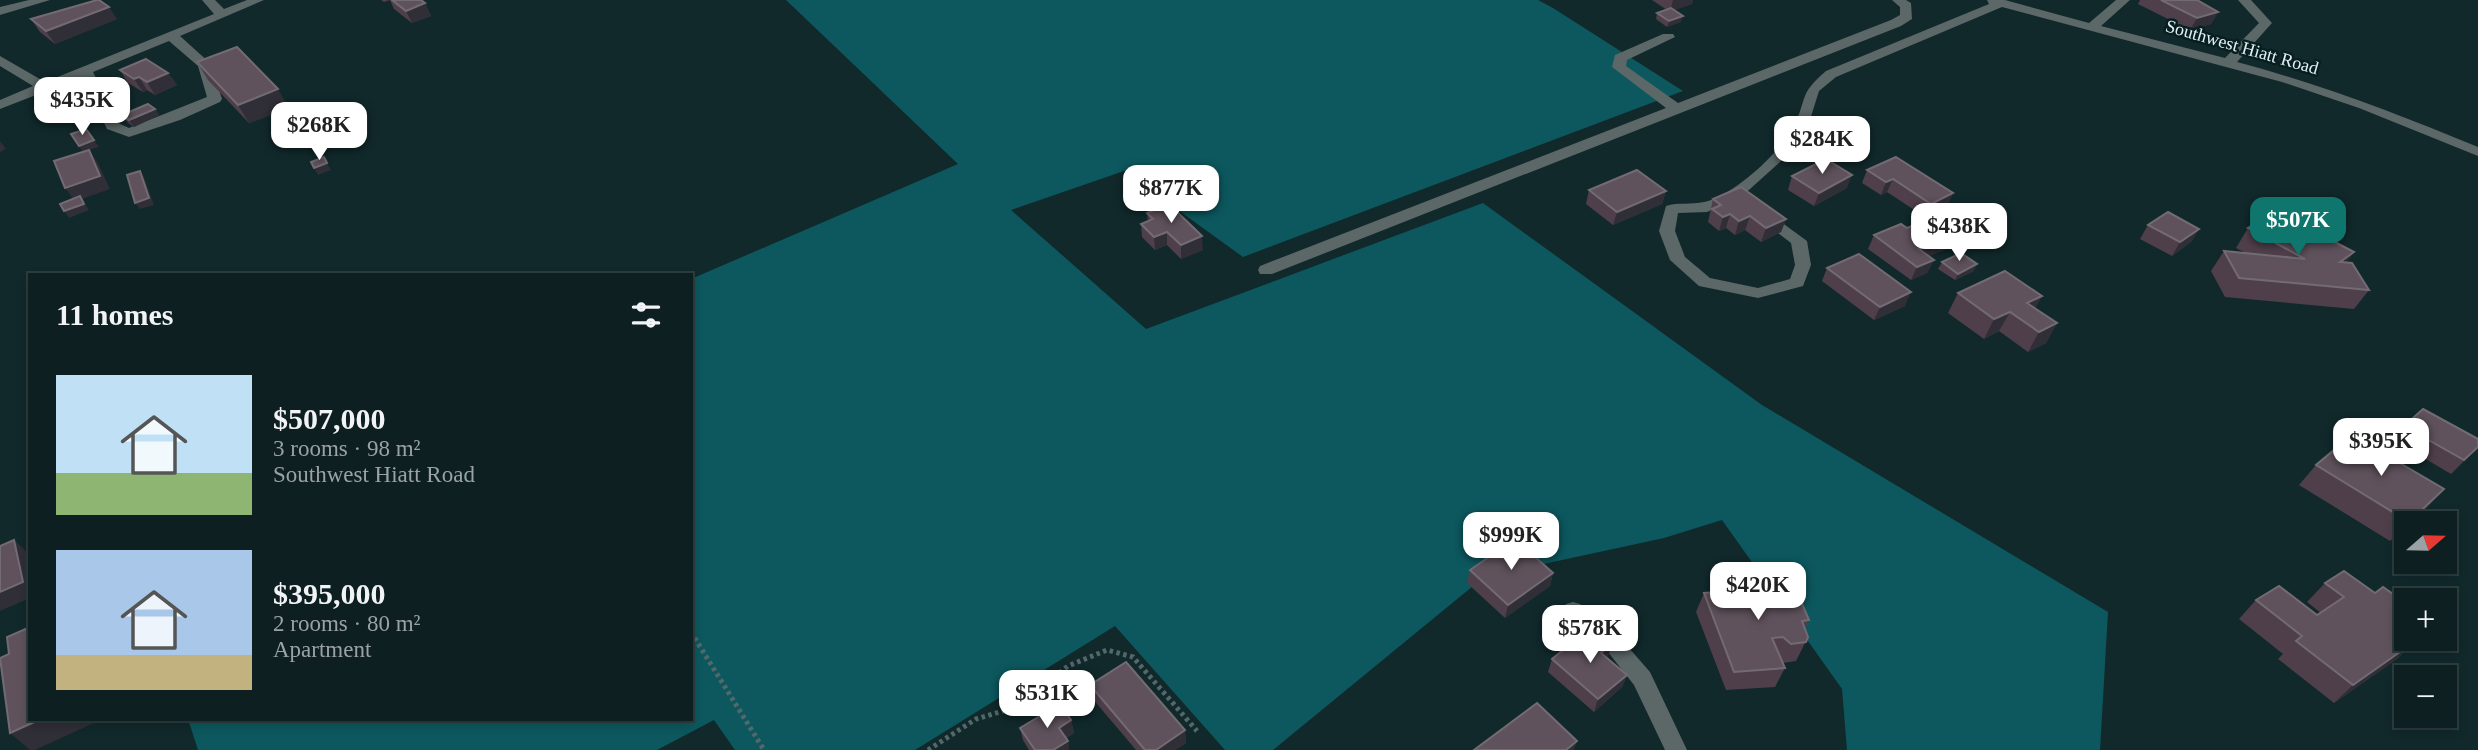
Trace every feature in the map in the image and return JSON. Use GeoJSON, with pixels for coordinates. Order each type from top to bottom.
{"type":"FeatureCollection","features":[{"type":"Feature","properties":{"kind":"street"},"geometry":{"type":"LineString","coordinates":[[0,11],[44,0]]}},
{"type":"Feature","properties":{"kind":"street"},"geometry":{"type":"LineString","coordinates":[[208,0],[222,15]]}},
{"type":"Feature","properties":{"kind":"street"},"geometry":{"type":"LineString","coordinates":[[0,105],[173,37],[258,0]]}},
{"type":"Feature","properties":{"kind":"street"},"geometry":{"type":"LineString","coordinates":[[1266,270],[1896,23],[1907,16],[1906,6],[1898,0]]}},
{"type":"Feature","properties":{"kind":"street"},"geometry":{"type":"LineString","coordinates":[[2093,26],[2124,0]]}},
{"type":"Feature","properties":{"kind":"street"},"geometry":{"type":"LineString","coordinates":[[2229,62],[2266,23],[2244,0]]}},
{"type":"Feature","properties":{"kind":"street"},"geometry":{"type":"LineString","coordinates":[[1746,203],[1799,241],[1803,265],[1797,282],[1758,293],[1705,282],[1678,260],[1667,231],[1671,209],[1746,203],[1801,125],[1813,89],[1831,74],[1996,2]]}},
{"type":"Feature","properties":{"kind":"street","name":"Southwest Hiatt Road"},"geometry":{"type":"LineString","coordinates":[[1996,2],[2229,62],[2364,105],[2478,152]]}},
{"type":"Feature","properties":{"kind":"street"},"geometry":{"type":"LineString","coordinates":[[86,71],[111,126],[129,133],[175,117],[215,99],[204,64],[173,37]]}},
{"type":"Feature","properties":{"kind":"street"},"geometry":{"type":"LineString","coordinates":[[1668,37],[1620,58],[1619,66],[1677,110]]}},
{"type":"Feature","properties":{"kind":"street"},"geometry":{"type":"LineString","coordinates":[[0,60],[44,87]]}},
{"type":"Feature","properties":{"kind":"street"},"geometry":{"type":"LineString","coordinates":[[1573,610],[1615,646],[1642,679],[1676,750]]}},
{"type":"Feature","properties":{"kind":"path"},"geometry":{"type":"LineString","coordinates":[[693,635],[764,750]]}},
{"type":"Feature","properties":{"kind":"path"},"geometry":{"type":"LineString","coordinates":[[928,750],[976,719],[1016,707],[1068,666],[1108,650],[1133,657],[1197,731]]}},
{"type":"Feature","properties":{"kind":"shaded area"},"geometry":{"type":"Polygon","coordinates":[[[786,0],[1538,0],[1683,91],[1243,257],[1124,171],[1011,210],[1146,329],[1483,203],[1762,405],[2108,612],[2100,750],[1847,750],[1842,689],[1722,520],[1664,538],[1484,577],[1273,750],[1225,750],[1115,626],[915,750],[735,750],[714,720],[657,750],[198,750],[189,721],[693,721],[693,278],[958,164],[786,0]]]}},
{"type":"Feature","properties":{"kind":"building"},"geometry":{"type":"Polygon","coordinates":[[[97,0],[109,7],[46,31],[31,19],[97,0]]]}},
{"type":"Feature","properties":{"kind":"building"},"geometry":{"type":"Polygon","coordinates":[[[392,0],[421,0],[425,3],[406,11],[392,0]]]}},
{"type":"Feature","properties":{"kind":"building"},"geometry":{"type":"Polygon","coordinates":[[[2161,0],[2197,0],[2218,12],[2197,18],[2161,0]]]}},
{"type":"Feature","properties":{"kind":"building"},"geometry":{"type":"Polygon","coordinates":[[[1671,8],[1683,16],[1669,21],[1657,13],[1671,8]]]}},
{"type":"Feature","properties":{"kind":"building"},"geometry":{"type":"Polygon","coordinates":[[[237,47],[278,89],[238,105],[197,62],[237,47]]]}},
{"type":"Feature","properties":{"kind":"building"},"geometry":{"type":"Polygon","coordinates":[[[146,59],[168,73],[147,82],[139,77],[134,79],[120,70],[146,59]]]}},
{"type":"Feature","properties":{"kind":"building"},"geometry":{"type":"Polygon","coordinates":[[[148,104],[155,109],[129,120],[122,115],[148,104]]]}},
{"type":"Feature","properties":{"kind":"building"},"geometry":{"type":"Polygon","coordinates":[[[86,129],[94,140],[79,146],[71,134],[86,129]]]}},
{"type":"Feature","properties":{"kind":"building"},"geometry":{"type":"Polygon","coordinates":[[[89,150],[100,176],[65,188],[54,161],[89,150]]]}},
{"type":"Feature","properties":{"kind":"building"},"geometry":{"type":"Polygon","coordinates":[[[324,157],[327,163],[314,168],[311,162],[324,157]]]}},
{"type":"Feature","properties":{"kind":"building"},"geometry":{"type":"Polygon","coordinates":[[[1896,157],[1953,193],[1931,204],[1893,179],[1886,182],[1867,170],[1896,157]]]}},
{"type":"Feature","properties":{"kind":"building"},"geometry":{"type":"Polygon","coordinates":[[[1826,159],[1852,175],[1819,193],[1792,176],[1826,159]]]}},
{"type":"Feature","properties":{"kind":"building"},"geometry":{"type":"Polygon","coordinates":[[[1637,170],[1666,191],[1617,212],[1589,190],[1637,170]]]}},
{"type":"Feature","properties":{"kind":"building"},"geometry":{"type":"Polygon","coordinates":[[[140,171],[149,198],[135,203],[127,175],[140,171]]]}},
{"type":"Feature","properties":{"kind":"building"},"geometry":{"type":"Polygon","coordinates":[[[1741,187],[1786,219],[1766,228],[1750,216],[1739,221],[1730,214],[1723,217],[1712,209],[1721,205],[1713,199],[1741,187]]]}},
{"type":"Feature","properties":{"kind":"building"},"geometry":{"type":"Polygon","coordinates":[[[80,196],[84,204],[64,211],[60,204],[80,196]]]}},
{"type":"Feature","properties":{"kind":"building"},"geometry":{"type":"Polygon","coordinates":[[[1169,204],[1202,236],[1181,245],[1167,232],[1154,237],[1141,224],[1153,219],[1147,213],[1169,204]]]}},
{"type":"Feature","properties":{"kind":"building"},"geometry":{"type":"Polygon","coordinates":[[[2275,211],[2354,252],[2340,262],[2352,263],[2369,290],[2239,278],[2224,251],[2305,259],[2248,228],[2275,211]]]}},
{"type":"Feature","properties":{"kind":"building"},"geometry":{"type":"Polygon","coordinates":[[[2168,212],[2199,229],[2180,242],[2148,225],[2168,212]]]}},
{"type":"Feature","properties":{"kind":"building"},"geometry":{"type":"Polygon","coordinates":[[[1929,219],[1952,236],[1919,249],[1934,260],[1917,267],[1874,235],[1901,224],[1907,228],[1929,219]]]}},
{"type":"Feature","properties":{"kind":"building"},"geometry":{"type":"Polygon","coordinates":[[[1961,253],[1977,264],[1958,274],[1942,262],[1961,253]]]}},
{"type":"Feature","properties":{"kind":"building"},"geometry":{"type":"Polygon","coordinates":[[[1859,254],[1911,292],[1880,307],[1827,268],[1859,254]]]}},
{"type":"Feature","properties":{"kind":"building"},"geometry":{"type":"Polygon","coordinates":[[[2005,271],[2042,296],[2027,303],[2057,323],[2039,332],[2010,312],[1994,319],[1958,293],[2005,271]]]}},
{"type":"Feature","properties":{"kind":"building"},"geometry":{"type":"Polygon","coordinates":[[[2423,409],[2478,439],[2478,447],[2464,460],[2404,426],[2423,409]]]}},
{"type":"Feature","properties":{"kind":"building"},"geometry":{"type":"Polygon","coordinates":[[[2352,435],[2444,489],[2421,511],[2394,513],[2316,465],[2352,435]]]}},
{"type":"Feature","properties":{"kind":"building"},"geometry":{"type":"Polygon","coordinates":[[[1515,539],[1553,573],[1508,605],[1470,570],[1515,539]]]}},
{"type":"Feature","properties":{"kind":"building"},"geometry":{"type":"Polygon","coordinates":[[[14,540],[23,582],[0,592],[0,546],[14,540]]]}},
{"type":"Feature","properties":{"kind":"building"},"geometry":{"type":"Polygon","coordinates":[[[2344,571],[2375,593],[2383,587],[2394,595],[2394,651],[2401,651],[2353,685],[2296,641],[2302,636],[2256,600],[2279,586],[2317,615],[2344,597],[2325,583],[2344,571]]]}},
{"type":"Feature","properties":{"kind":"building"},"geometry":{"type":"Polygon","coordinates":[[[1772,575],[1778,588],[1795,587],[1809,620],[1802,621],[1808,637],[1806,642],[1791,644],[1783,637],[1772,638],[1785,668],[1734,672],[1704,593],[1748,590],[1742,577],[1772,575]]]}},
{"type":"Feature","properties":{"kind":"building"},"geometry":{"type":"Polygon","coordinates":[[[28,628],[28,721],[37,721],[10,733],[0,658],[9,654],[7,637],[28,628]]]}},
{"type":"Feature","properties":{"kind":"building"},"geometry":{"type":"Polygon","coordinates":[[[1599,633],[1612,644],[1601,653],[1627,675],[1598,699],[1552,659],[1580,636],[1588,642],[1599,633]]]}},
{"type":"Feature","properties":{"kind":"building"},"geometry":{"type":"Polygon","coordinates":[[[1126,662],[1185,730],[1156,750],[1145,750],[1090,685],[1126,662]]]}},
{"type":"Feature","properties":{"kind":"building"},"geometry":{"type":"Polygon","coordinates":[[[1537,703],[1577,741],[1566,750],[1474,750],[1537,703]]]}},
{"type":"Feature","properties":{"kind":"building"},"geometry":{"type":"Polygon","coordinates":[[[1060,704],[1071,720],[1059,728],[1068,741],[1053,750],[1035,750],[1020,728],[1060,704]]]}}]}
